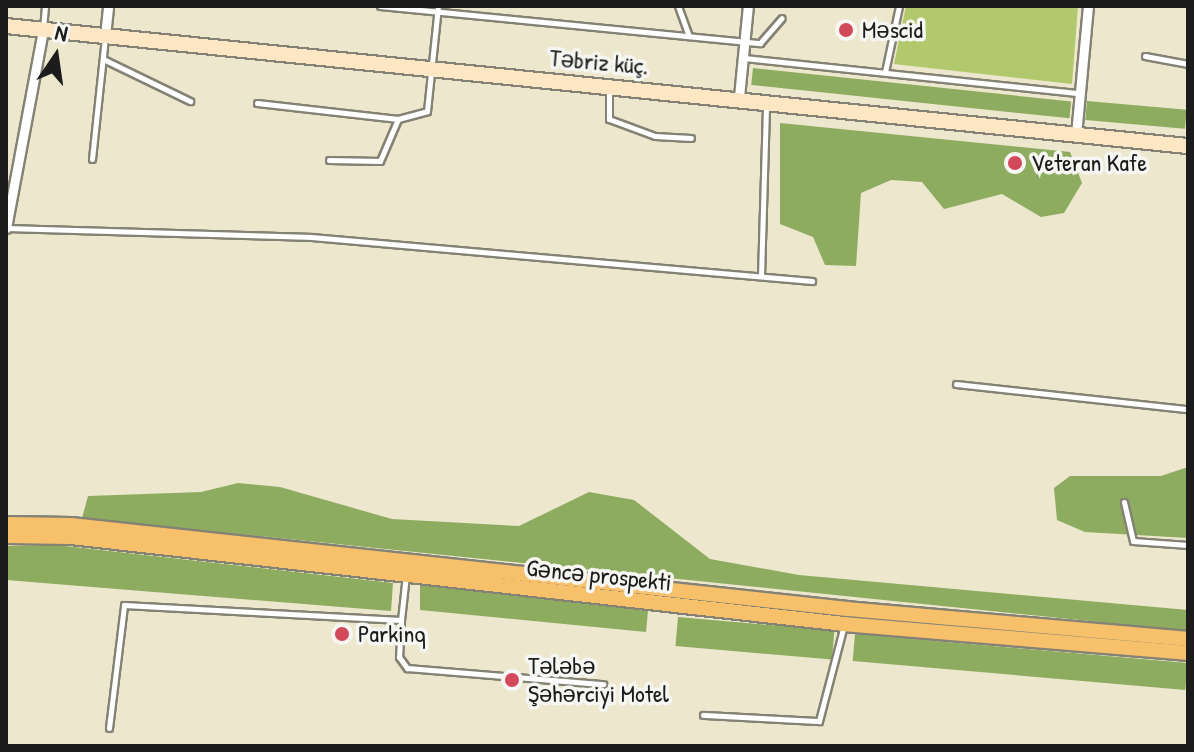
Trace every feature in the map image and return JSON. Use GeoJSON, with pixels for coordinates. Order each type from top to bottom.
{"type":"FeatureCollection","features":[{"type":"Feature","properties":{"kind":"main road","name":"Təbriz küç."},"geometry":{"type":"LineString","coordinates":[[6,26],[739,97],[1188,146]]}},
{"type":"Feature","properties":{"kind":"main road","name":"Gəncə prospekti"},"geometry":{"type":"LineString","coordinates":[[6,524],[71,525],[844,624],[1188,653]]}},
{"type":"Feature","properties":{"kind":"main road","name":"Gəncə prospekti"},"geometry":{"type":"LineString","coordinates":[[6,536],[71,537],[1188,639]]}},
{"type":"Feature","properties":{"kind":"street"},"geometry":{"type":"LineString","coordinates":[[105,36],[108,6]]}},
{"type":"Feature","properties":{"kind":"street"},"geometry":{"type":"LineString","coordinates":[[739,97],[748,6]]}},
{"type":"Feature","properties":{"kind":"street"},"geometry":{"type":"LineString","coordinates":[[1076,135],[1088,6]]}},
{"type":"Feature","properties":{"kind":"street"},"geometry":{"type":"LineString","coordinates":[[8,228],[43,30]]}},
{"type":"Feature","properties":{"kind":"lane"},"geometry":{"type":"LineString","coordinates":[[43,30],[45,6]]}},
{"type":"Feature","properties":{"kind":"lane"},"geometry":{"type":"LineString","coordinates":[[380,6],[438,9],[745,41],[766,39],[782,18]]}},
{"type":"Feature","properties":{"kind":"lane"},"geometry":{"type":"LineString","coordinates":[[678,6],[689,36]]}},
{"type":"Feature","properties":{"kind":"lane"},"geometry":{"type":"LineString","coordinates":[[885,72],[899,6]]}},
{"type":"Feature","properties":{"kind":"lane"},"geometry":{"type":"LineString","coordinates":[[257,103],[398,119],[427,111],[438,9]]}},
{"type":"Feature","properties":{"kind":"lane"},"geometry":{"type":"LineString","coordinates":[[92,159],[105,36]]}},
{"type":"Feature","properties":{"kind":"lane"},"geometry":{"type":"LineString","coordinates":[[1145,56],[1188,64]]}},
{"type":"Feature","properties":{"kind":"lane"},"geometry":{"type":"LineString","coordinates":[[743,58],[1079,93]]}},
{"type":"Feature","properties":{"kind":"lane"},"geometry":{"type":"LineString","coordinates":[[103,59],[190,101]]}},
{"type":"Feature","properties":{"kind":"lane"},"geometry":{"type":"LineString","coordinates":[[609,85],[609,119],[655,136],[691,138]]}},
{"type":"Feature","properties":{"kind":"lane"},"geometry":{"type":"LineString","coordinates":[[761,276],[767,185],[760,172],[767,100]]}},
{"type":"Feature","properties":{"kind":"lane"},"geometry":{"type":"LineString","coordinates":[[329,160],[380,161],[398,119]]}},
{"type":"Feature","properties":{"kind":"lane"},"geometry":{"type":"LineString","coordinates":[[8,228],[311,237],[812,281]]}},
{"type":"Feature","properties":{"kind":"lane"},"geometry":{"type":"LineString","coordinates":[[956,384],[1188,409]]}},
{"type":"Feature","properties":{"kind":"lane"},"geometry":{"type":"LineString","coordinates":[[1124,502],[1133,541],[1188,545]]}},
{"type":"Feature","properties":{"kind":"lane"},"geometry":{"type":"LineString","coordinates":[[407,569],[399,657],[407,668],[603,684]]}},
{"type":"Feature","properties":{"kind":"lane"},"geometry":{"type":"LineString","coordinates":[[109,728],[124,605],[401,620]]}},
{"type":"Feature","properties":{"kind":"lane"},"geometry":{"type":"LineString","coordinates":[[703,715],[819,721],[844,624]]}},
{"type":"Feature","properties":{"kind":"green space"},"geometry":{"type":"Polygon","coordinates":[[[906,6],[1078,6],[1072,84],[894,64],[906,6]]]}},
{"type":"Feature","properties":{"kind":"green space"},"geometry":{"type":"Polygon","coordinates":[[[753,68],[1071,101],[1069,118],[751,85],[753,68]]]}},
{"type":"Feature","properties":{"kind":"green space"},"geometry":{"type":"Polygon","coordinates":[[[1087,101],[1187,110],[1185,129],[1085,120],[1087,101]]]}},
{"type":"Feature","properties":{"kind":"green space"},"geometry":{"type":"Polygon","coordinates":[[[780,123],[1070,152],[1082,183],[1064,213],[1041,217],[1002,194],[944,209],[922,182],[891,180],[861,193],[856,266],[825,265],[813,237],[780,224],[780,123]]]}},
{"type":"Feature","properties":{"kind":"green space"},"geometry":{"type":"Polygon","coordinates":[[[1188,467],[1188,538],[1085,532],[1057,520],[1054,488],[1070,476],[1161,476],[1188,467]]]}},
{"type":"Feature","properties":{"kind":"green space"},"geometry":{"type":"Polygon","coordinates":[[[238,483],[280,487],[392,519],[519,526],[589,492],[634,500],[710,559],[799,575],[1188,610],[1188,631],[82,518],[88,496],[201,492],[238,483]]]}},
{"type":"Feature","properties":{"kind":"green space"},"geometry":{"type":"Polygon","coordinates":[[[6,546],[65,546],[393,583],[391,611],[6,580],[6,546]]]}},
{"type":"Feature","properties":{"kind":"green space"},"geometry":{"type":"Polygon","coordinates":[[[420,585],[648,611],[646,632],[420,610],[420,585]]]}},
{"type":"Feature","properties":{"kind":"green space"},"geometry":{"type":"Polygon","coordinates":[[[678,617],[834,631],[832,660],[675,646],[678,617]]]}},
{"type":"Feature","properties":{"kind":"green space"},"geometry":{"type":"Polygon","coordinates":[[[855,634],[1188,663],[1185,690],[853,661],[855,634]]]}},
{"type":"Feature","properties":{"kind":"place","name":"Məscid"},"geometry":{"type":"Point","coordinates":[846,30]}},
{"type":"Feature","properties":{"kind":"place","name":"Veteran Kafe"},"geometry":{"type":"Point","coordinates":[1015,163]}},
{"type":"Feature","properties":{"kind":"place","name":"Parkinq"},"geometry":{"type":"Point","coordinates":[342,634]}},
{"type":"Feature","properties":{"kind":"place","name":"Tələbə Şəhərciyi Motel"},"geometry":{"type":"Point","coordinates":[512,680]}}]}
